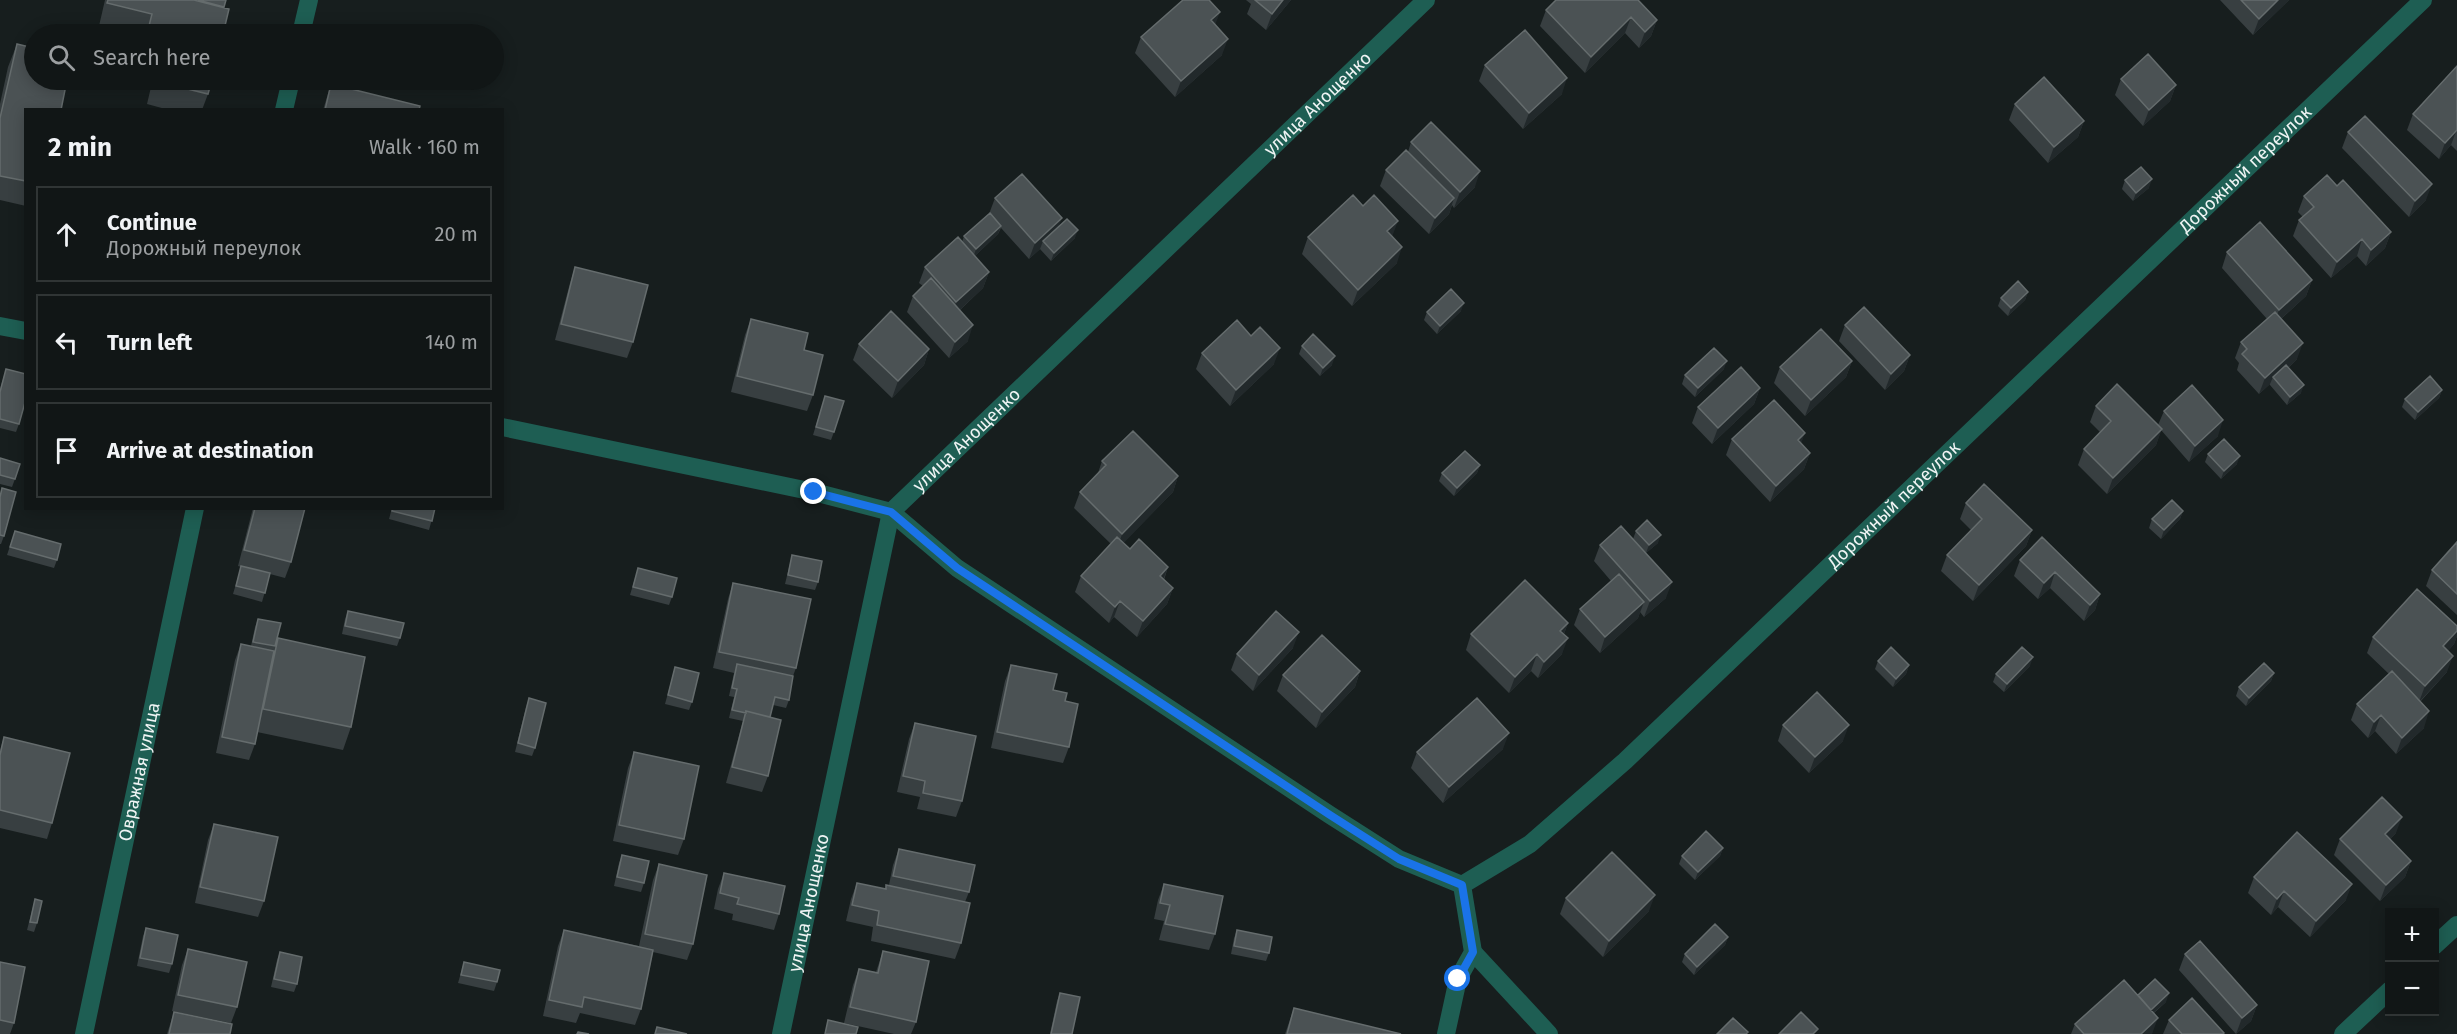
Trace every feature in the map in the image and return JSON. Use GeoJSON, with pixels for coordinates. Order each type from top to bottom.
{"type":"FeatureCollection","features":[{"type":"Feature","properties":{"kind":"street"},"geometry":{"type":"LineString","coordinates":[[303,24],[309,0]]}},
{"type":"Feature","properties":{"kind":"street","name":"улица Анощенко"},"geometry":{"type":"LineString","coordinates":[[781,1034],[891,512],[1426,0]]}},
{"type":"Feature","properties":{"kind":"street","name":"Дорожный переулок"},"geometry":{"type":"LineString","coordinates":[[1462,885],[1530,844],[1625,761],[2423,0]]}},
{"type":"Feature","properties":{"kind":"street"},"geometry":{"type":"LineString","coordinates":[[284,108],[289,90]]}},
{"type":"Feature","properties":{"kind":"street"},"geometry":{"type":"LineString","coordinates":[[0,326],[24,331]]}},
{"type":"Feature","properties":{"kind":"street"},"geometry":{"type":"LineString","coordinates":[[504,427],[814,492],[891,512],[957,568],[1330,815],[1399,859],[1462,885],[1473,952],[1549,1034]]}},
{"type":"Feature","properties":{"kind":"street","name":"Овражная улица"},"geometry":{"type":"LineString","coordinates":[[84,1034],[195,510]]}},
{"type":"Feature","properties":{"kind":"street"},"geometry":{"type":"LineString","coordinates":[[2439,941],[2457,925]]}},
{"type":"Feature","properties":{"kind":"street"},"geometry":{"type":"LineString","coordinates":[[1446,1034],[1458,979],[1473,952]]}},
{"type":"Feature","properties":{"kind":"street"},"geometry":{"type":"LineString","coordinates":[[2343,1034],[2385,995]]}},
{"type":"Feature","properties":{"kind":"building"},"geometry":{"type":"Polygon","coordinates":[[[108,0],[194,0],[229,9],[225,24],[150,24],[152,14],[107,3],[108,0]]]}},
{"type":"Feature","properties":{"kind":"building"},"geometry":{"type":"Polygon","coordinates":[[[198,0],[226,0],[224,7],[198,0]]]}},
{"type":"Feature","properties":{"kind":"building"},"geometry":{"type":"Polygon","coordinates":[[[1183,0],[1209,0],[1220,12],[1211,20],[1228,39],[1181,81],[1141,37],[1183,0]]]}},
{"type":"Feature","properties":{"kind":"building"},"geometry":{"type":"Polygon","coordinates":[[[1255,0],[1283,0],[1272,14],[1255,0]]]}},
{"type":"Feature","properties":{"kind":"building"},"geometry":{"type":"Polygon","coordinates":[[[1556,0],[1638,0],[1657,20],[1645,32],[1631,17],[1591,57],[1546,10],[1556,0]]]}},
{"type":"Feature","properties":{"kind":"building"},"geometry":{"type":"Polygon","coordinates":[[[2241,0],[2278,0],[2259,19],[2241,0]]]}},
{"type":"Feature","properties":{"kind":"building"},"geometry":{"type":"Polygon","coordinates":[[[1525,30],[1567,78],[1529,113],[1485,65],[1525,30]]]}},
{"type":"Feature","properties":{"kind":"building"},"geometry":{"type":"Polygon","coordinates":[[[17,44],[24,46],[24,90],[65,90],[61,108],[24,108],[24,181],[0,176],[0,118],[17,44]]]}},
{"type":"Feature","properties":{"kind":"building"},"geometry":{"type":"Polygon","coordinates":[[[2148,54],[2176,85],[2149,110],[2121,79],[2148,54]]]}},
{"type":"Feature","properties":{"kind":"building"},"geometry":{"type":"Polygon","coordinates":[[[2457,66],[2457,130],[2445,143],[2413,114],[2457,66]]]}},
{"type":"Feature","properties":{"kind":"building"},"geometry":{"type":"Polygon","coordinates":[[[2044,77],[2084,121],[2054,147],[2015,104],[2044,77]]]}},
{"type":"Feature","properties":{"kind":"building"},"geometry":{"type":"Polygon","coordinates":[[[192,90],[209,90],[208,94],[192,90]]]}},
{"type":"Feature","properties":{"kind":"building"},"geometry":{"type":"Polygon","coordinates":[[[330,90],[355,90],[420,106],[420,108],[325,108],[330,90]]]}},
{"type":"Feature","properties":{"kind":"building"},"geometry":{"type":"Polygon","coordinates":[[[2365,116],[2432,184],[2415,201],[2348,132],[2365,116]]]}},
{"type":"Feature","properties":{"kind":"building"},"geometry":{"type":"Polygon","coordinates":[[[1431,122],[1480,171],[1460,192],[1411,142],[1431,122]]]}},
{"type":"Feature","properties":{"kind":"building"},"geometry":{"type":"Polygon","coordinates":[[[1406,150],[1454,198],[1435,218],[1386,170],[1406,150]]]}},
{"type":"Feature","properties":{"kind":"building"},"geometry":{"type":"Polygon","coordinates":[[[2141,167],[2152,179],[2136,193],[2125,180],[2141,167]]]}},
{"type":"Feature","properties":{"kind":"building"},"geometry":{"type":"Polygon","coordinates":[[[1022,174],[1062,218],[1035,243],[995,198],[1022,174]]]}},
{"type":"Feature","properties":{"kind":"building"},"geometry":{"type":"Polygon","coordinates":[[[2327,175],[2337,186],[2343,180],[2391,232],[2371,250],[2362,239],[2337,262],[2299,220],[2314,207],[2304,196],[2327,175]]]}},
{"type":"Feature","properties":{"kind":"building"},"geometry":{"type":"Polygon","coordinates":[[[1353,195],[1363,206],[1374,195],[1398,221],[1387,231],[1402,247],[1358,290],[1308,237],[1353,195]]]}},
{"type":"Feature","properties":{"kind":"building"},"geometry":{"type":"Polygon","coordinates":[[[990,213],[1001,226],[976,249],[964,236],[990,213]]]}},
{"type":"Feature","properties":{"kind":"building"},"geometry":{"type":"Polygon","coordinates":[[[1067,219],[1078,230],[1054,253],[1043,241],[1067,219]]]}},
{"type":"Feature","properties":{"kind":"building"},"geometry":{"type":"Polygon","coordinates":[[[2260,222],[2312,280],[2279,310],[2227,252],[2260,222]]]}},
{"type":"Feature","properties":{"kind":"building"},"geometry":{"type":"Polygon","coordinates":[[[958,237],[989,272],[956,302],[925,267],[958,237]]]}},
{"type":"Feature","properties":{"kind":"building"},"geometry":{"type":"Polygon","coordinates":[[[575,267],[648,285],[633,342],[561,324],[575,267]]]}},
{"type":"Feature","properties":{"kind":"building"},"geometry":{"type":"Polygon","coordinates":[[[931,278],[973,325],[955,342],[913,296],[931,278]]]}},
{"type":"Feature","properties":{"kind":"building"},"geometry":{"type":"Polygon","coordinates":[[[2018,281],[2028,292],[2011,308],[2001,298],[2018,281]]]}},
{"type":"Feature","properties":{"kind":"building"},"geometry":{"type":"Polygon","coordinates":[[[1451,289],[1464,303],[1440,326],[1427,312],[1451,289]]]}},
{"type":"Feature","properties":{"kind":"building"},"geometry":{"type":"Polygon","coordinates":[[[1864,307],[1910,355],[1891,374],[1845,325],[1864,307]]]}},
{"type":"Feature","properties":{"kind":"building"},"geometry":{"type":"Polygon","coordinates":[[[891,311],[929,349],[898,381],[859,344],[891,311]]]}},
{"type":"Feature","properties":{"kind":"building"},"geometry":{"type":"Polygon","coordinates":[[[2275,312],[2303,343],[2265,378],[2242,354],[2247,349],[2241,342],[2275,312]]]}},
{"type":"Feature","properties":{"kind":"building"},"geometry":{"type":"Polygon","coordinates":[[[751,319],[808,333],[804,350],[823,355],[813,395],[737,376],[751,319]]]}},
{"type":"Feature","properties":{"kind":"building"},"geometry":{"type":"Polygon","coordinates":[[[1237,320],[1251,336],[1260,327],[1280,348],[1236,390],[1202,353],[1237,320]]]}},
{"type":"Feature","properties":{"kind":"building"},"geometry":{"type":"Polygon","coordinates":[[[1821,329],[1852,361],[1811,400],[1780,367],[1821,329]]]}},
{"type":"Feature","properties":{"kind":"building"},"geometry":{"type":"Polygon","coordinates":[[[1313,334],[1335,356],[1323,368],[1302,346],[1313,334]]]}},
{"type":"Feature","properties":{"kind":"building"},"geometry":{"type":"Polygon","coordinates":[[[1714,348],[1727,361],[1698,388],[1685,375],[1714,348]]]}},
{"type":"Feature","properties":{"kind":"building"},"geometry":{"type":"Polygon","coordinates":[[[2286,365],[2304,385],[2290,397],[2273,377],[2286,365]]]}},
{"type":"Feature","properties":{"kind":"building"},"geometry":{"type":"Polygon","coordinates":[[[1741,367],[1760,388],[1718,428],[1698,407],[1741,367]]]}},
{"type":"Feature","properties":{"kind":"building"},"geometry":{"type":"Polygon","coordinates":[[[6,369],[24,374],[24,406],[19,424],[0,419],[0,392],[6,369]]]}},
{"type":"Feature","properties":{"kind":"building"},"geometry":{"type":"Polygon","coordinates":[[[2430,376],[2442,390],[2418,412],[2405,399],[2430,376]]]}},
{"type":"Feature","properties":{"kind":"building"},"geometry":{"type":"Polygon","coordinates":[[[2117,384],[2162,429],[2113,478],[2084,449],[2111,421],[2096,406],[2117,384]]]}},
{"type":"Feature","properties":{"kind":"building"},"geometry":{"type":"Polygon","coordinates":[[[2192,385],[2223,420],[2195,446],[2164,411],[2192,385]]]}},
{"type":"Feature","properties":{"kind":"building"},"geometry":{"type":"Polygon","coordinates":[[[825,396],[844,401],[834,432],[816,427],[825,396]]]}},
{"type":"Feature","properties":{"kind":"building"},"geometry":{"type":"Polygon","coordinates":[[[1774,400],[1805,433],[1798,440],[1810,453],[1776,486],[1732,439],[1774,400]]]}},
{"type":"Feature","properties":{"kind":"building"},"geometry":{"type":"Polygon","coordinates":[[[1133,431],[1178,476],[1122,534],[1080,492],[1106,465],[1102,461],[1133,431]]]}},
{"type":"Feature","properties":{"kind":"building"},"geometry":{"type":"Polygon","coordinates":[[[2224,439],[2240,456],[2224,471],[2208,454],[2224,439]]]}},
{"type":"Feature","properties":{"kind":"building"},"geometry":{"type":"Polygon","coordinates":[[[1465,451],[1480,465],[1457,488],[1442,473],[1465,451]]]}},
{"type":"Feature","properties":{"kind":"building"},"geometry":{"type":"Polygon","coordinates":[[[0,458],[20,464],[15,479],[0,475],[0,458]]]}},
{"type":"Feature","properties":{"kind":"building"},"geometry":{"type":"Polygon","coordinates":[[[1984,484],[2032,530],[1979,585],[1947,555],[1982,519],[1966,503],[1984,484]]]}},
{"type":"Feature","properties":{"kind":"building"},"geometry":{"type":"Polygon","coordinates":[[[2,488],[16,492],[4,536],[0,535],[2,488]]]}},
{"type":"Feature","properties":{"kind":"building"},"geometry":{"type":"Polygon","coordinates":[[[2172,500],[2183,511],[2164,530],[2152,519],[2172,500]]]}},
{"type":"Feature","properties":{"kind":"building"},"geometry":{"type":"Polygon","coordinates":[[[254,510],[304,510],[291,562],[244,550],[254,510]]]}},
{"type":"Feature","properties":{"kind":"building"},"geometry":{"type":"Polygon","coordinates":[[[392,510],[435,510],[432,521],[392,510]]]}},
{"type":"Feature","properties":{"kind":"building"},"geometry":{"type":"Polygon","coordinates":[[[1647,520],[1661,535],[1649,545],[1636,531],[1647,520]]]}},
{"type":"Feature","properties":{"kind":"building"},"geometry":{"type":"Polygon","coordinates":[[[1621,526],[1672,582],[1650,601],[1600,545],[1621,526]]]}},
{"type":"Feature","properties":{"kind":"building"},"geometry":{"type":"Polygon","coordinates":[[[15,531],[61,544],[57,560],[10,547],[15,531]]]}},
{"type":"Feature","properties":{"kind":"building"},"geometry":{"type":"Polygon","coordinates":[[[1117,537],[1130,549],[1139,539],[1168,567],[1160,576],[1173,588],[1143,621],[1120,601],[1115,607],[1081,576],[1117,537]]]}},
{"type":"Feature","properties":{"kind":"building"},"geometry":{"type":"Polygon","coordinates":[[[2042,537],[2100,594],[2090,605],[2055,572],[2044,583],[2020,560],[2042,537]]]}},
{"type":"Feature","properties":{"kind":"building"},"geometry":{"type":"Polygon","coordinates":[[[2457,542],[2457,594],[2432,570],[2457,542]]]}},
{"type":"Feature","properties":{"kind":"building"},"geometry":{"type":"Polygon","coordinates":[[[792,555],[822,561],[818,582],[788,575],[792,555]]]}},
{"type":"Feature","properties":{"kind":"building"},"geometry":{"type":"Polygon","coordinates":[[[241,566],[270,573],[265,593],[236,586],[241,566]]]}},
{"type":"Feature","properties":{"kind":"building"},"geometry":{"type":"Polygon","coordinates":[[[638,568],[677,578],[672,597],[633,587],[638,568]]]}},
{"type":"Feature","properties":{"kind":"building"},"geometry":{"type":"Polygon","coordinates":[[[1619,574],[1644,602],[1605,637],[1580,609],[1619,574]]]}},
{"type":"Feature","properties":{"kind":"building"},"geometry":{"type":"Polygon","coordinates":[[[1525,580],[1568,623],[1560,631],[1568,638],[1544,662],[1537,654],[1515,677],[1471,634],[1525,580]]]}},
{"type":"Feature","properties":{"kind":"building"},"geometry":{"type":"Polygon","coordinates":[[[733,583],[811,599],[796,668],[719,652],[733,583]]]}},
{"type":"Feature","properties":{"kind":"building"},"geometry":{"type":"Polygon","coordinates":[[[2417,589],[2457,626],[2457,631],[2443,646],[2453,656],[2425,686],[2373,637],[2417,589]]]}},
{"type":"Feature","properties":{"kind":"building"},"geometry":{"type":"Polygon","coordinates":[[[348,611],[404,623],[400,638],[345,626],[348,611]]]}},
{"type":"Feature","properties":{"kind":"building"},"geometry":{"type":"Polygon","coordinates":[[[1276,611],[1299,632],[1259,675],[1237,654],[1276,611]]]}},
{"type":"Feature","properties":{"kind":"building"},"geometry":{"type":"Polygon","coordinates":[[[258,619],[281,623],[275,646],[253,642],[258,619]]]}},
{"type":"Feature","properties":{"kind":"building"},"geometry":{"type":"Polygon","coordinates":[[[1322,635],[1360,671],[1322,712],[1283,675],[1322,635]]]}},
{"type":"Feature","properties":{"kind":"building"},"geometry":{"type":"Polygon","coordinates":[[[278,638],[365,657],[351,727],[263,709],[278,638]]]}},
{"type":"Feature","properties":{"kind":"building"},"geometry":{"type":"Polygon","coordinates":[[[241,644],[274,651],[255,744],[222,737],[241,644]]]}},
{"type":"Feature","properties":{"kind":"building"},"geometry":{"type":"Polygon","coordinates":[[[1891,647],[1909,665],[1896,679],[1878,661],[1891,647]]]}},
{"type":"Feature","properties":{"kind":"building"},"geometry":{"type":"Polygon","coordinates":[[[2022,647],[2033,657],[2007,684],[1996,674],[2022,647]]]}},
{"type":"Feature","properties":{"kind":"building"},"geometry":{"type":"Polygon","coordinates":[[[2264,663],[2274,673],[2249,698],[2239,687],[2264,663]]]}},
{"type":"Feature","properties":{"kind":"building"},"geometry":{"type":"Polygon","coordinates":[[[737,664],[793,676],[789,700],[775,697],[770,717],[732,710],[737,689],[732,688],[737,664]]]}},
{"type":"Feature","properties":{"kind":"building"},"geometry":{"type":"Polygon","coordinates":[[[1011,665],[1057,674],[1053,690],[1067,693],[1065,701],[1078,704],[1069,747],[997,732],[1011,665]]]}},
{"type":"Feature","properties":{"kind":"building"},"geometry":{"type":"Polygon","coordinates":[[[675,667],[699,673],[692,702],[668,695],[675,667]]]}},
{"type":"Feature","properties":{"kind":"building"},"geometry":{"type":"Polygon","coordinates":[[[2392,671],[2429,711],[2402,738],[2381,715],[2374,722],[2357,704],[2392,671]]]}},
{"type":"Feature","properties":{"kind":"building"},"geometry":{"type":"Polygon","coordinates":[[[1817,692],[1849,725],[1815,757],[1783,725],[1817,692]]]}},
{"type":"Feature","properties":{"kind":"building"},"geometry":{"type":"Polygon","coordinates":[[[529,698],[546,703],[535,748],[518,743],[529,698]]]}},
{"type":"Feature","properties":{"kind":"building"},"geometry":{"type":"Polygon","coordinates":[[[1477,698],[1509,733],[1449,787],[1417,752],[1477,698]]]}},
{"type":"Feature","properties":{"kind":"building"},"geometry":{"type":"Polygon","coordinates":[[[746,711],[781,720],[768,776],[732,767],[746,711]]]}},
{"type":"Feature","properties":{"kind":"building"},"geometry":{"type":"Polygon","coordinates":[[[915,723],[976,736],[962,801],[923,793],[925,781],[903,776],[915,723]]]}},
{"type":"Feature","properties":{"kind":"building"},"geometry":{"type":"Polygon","coordinates":[[[4,737],[70,753],[52,823],[0,810],[0,755],[4,737]]]}},
{"type":"Feature","properties":{"kind":"building"},"geometry":{"type":"Polygon","coordinates":[[[634,752],[699,766],[684,839],[619,825],[634,752]]]}},
{"type":"Feature","properties":{"kind":"building"},"geometry":{"type":"Polygon","coordinates":[[[2382,797],[2402,817],[2385,834],[2411,861],[2386,885],[2340,839],[2382,797]]]}},
{"type":"Feature","properties":{"kind":"building"},"geometry":{"type":"Polygon","coordinates":[[[214,824],[278,837],[264,901],[200,887],[214,824]]]}},
{"type":"Feature","properties":{"kind":"building"},"geometry":{"type":"Polygon","coordinates":[[[1706,831],[1723,848],[1698,872],[1682,856],[1706,831]]]}},
{"type":"Feature","properties":{"kind":"building"},"geometry":{"type":"Polygon","coordinates":[[[2297,832],[2352,884],[2316,921],[2284,891],[2277,899],[2254,877],[2297,832]]]}},
{"type":"Feature","properties":{"kind":"building"},"geometry":{"type":"Polygon","coordinates":[[[899,849],[975,865],[969,892],[893,876],[899,849]]]}},
{"type":"Feature","properties":{"kind":"building"},"geometry":{"type":"Polygon","coordinates":[[[1612,852],[1655,895],[1609,941],[1566,898],[1612,852]]]}},
{"type":"Feature","properties":{"kind":"building"},"geometry":{"type":"Polygon","coordinates":[[[622,855],[649,861],[644,883],[617,877],[622,855]]]}},
{"type":"Feature","properties":{"kind":"building"},"geometry":{"type":"Polygon","coordinates":[[[659,864],[707,875],[693,944],[645,934],[659,864]]]}},
{"type":"Feature","properties":{"kind":"building"},"geometry":{"type":"Polygon","coordinates":[[[724,873],[785,886],[779,914],[737,904],[739,898],[720,893],[724,873]]]}},
{"type":"Feature","properties":{"kind":"building"},"geometry":{"type":"Polygon","coordinates":[[[857,883],[886,889],[886,885],[970,903],[961,943],[877,925],[879,911],[852,905],[857,883]]]}},
{"type":"Feature","properties":{"kind":"building"},"geometry":{"type":"Polygon","coordinates":[[[1164,884],[1223,896],[1215,934],[1165,924],[1170,905],[1160,903],[1164,884]]]}},
{"type":"Feature","properties":{"kind":"building"},"geometry":{"type":"Polygon","coordinates":[[[35,899],[42,901],[37,923],[30,922],[35,899]]]}},
{"type":"Feature","properties":{"kind":"building"},"geometry":{"type":"Polygon","coordinates":[[[1715,924],[1728,937],[1697,967],[1685,954],[1715,924]]]}},
{"type":"Feature","properties":{"kind":"building"},"geometry":{"type":"Polygon","coordinates":[[[146,928],[178,935],[172,964],[140,958],[146,928]]]}},
{"type":"Feature","properties":{"kind":"building"},"geometry":{"type":"Polygon","coordinates":[[[564,930],[653,950],[641,1009],[584,997],[582,1007],[549,1000],[564,930]]]}},
{"type":"Feature","properties":{"kind":"building"},"geometry":{"type":"Polygon","coordinates":[[[1237,930],[1272,937],[1269,953],[1234,946],[1237,930]]]}},
{"type":"Feature","properties":{"kind":"building"},"geometry":{"type":"Polygon","coordinates":[[[2200,941],[2257,1005],[2242,1018],[2185,954],[2200,941]]]}},
{"type":"Feature","properties":{"kind":"building"},"geometry":{"type":"Polygon","coordinates":[[[188,949],[247,962],[237,1007],[178,995],[188,949]]]}},
{"type":"Feature","properties":{"kind":"building"},"geometry":{"type":"Polygon","coordinates":[[[883,951],[929,961],[916,1022],[850,1007],[859,969],[878,973],[883,951]]]}},
{"type":"Feature","properties":{"kind":"building"},"geometry":{"type":"Polygon","coordinates":[[[280,952],[302,957],[297,984],[274,979],[280,952]]]}},
{"type":"Feature","properties":{"kind":"building"},"geometry":{"type":"Polygon","coordinates":[[[0,962],[25,967],[14,1023],[0,1020],[0,962]]]}},
{"type":"Feature","properties":{"kind":"building"},"geometry":{"type":"Polygon","coordinates":[[[464,962],[500,970],[497,982],[461,975],[464,962]]]}},
{"type":"Feature","properties":{"kind":"building"},"geometry":{"type":"Polygon","coordinates":[[[2155,979],[2169,993],[2151,1010],[2138,995],[2155,979]]]}},
{"type":"Feature","properties":{"kind":"building"},"geometry":{"type":"Polygon","coordinates":[[[2124,980],[2158,1018],[2141,1034],[2084,1034],[2075,1024],[2124,980]]]}},
{"type":"Feature","properties":{"kind":"building"},"geometry":{"type":"Polygon","coordinates":[[[1060,993],[1080,997],[1072,1034],[1051,1034],[1060,993]]]}},
{"type":"Feature","properties":{"kind":"building"},"geometry":{"type":"Polygon","coordinates":[[[2192,998],[2223,1034],[2182,1034],[2169,1020],[2192,998]]]}},
{"type":"Feature","properties":{"kind":"building"},"geometry":{"type":"Polygon","coordinates":[[[1294,1008],[1401,1034],[1287,1034],[1294,1008]]]}},
{"type":"Feature","properties":{"kind":"building"},"geometry":{"type":"Polygon","coordinates":[[[174,1012],[232,1024],[230,1034],[169,1034],[174,1012]]]}},
{"type":"Feature","properties":{"kind":"building"},"geometry":{"type":"Polygon","coordinates":[[[1801,1012],[1818,1029],[1813,1034],[1779,1034],[1801,1012]]]}},
{"type":"Feature","properties":{"kind":"building"},"geometry":{"type":"Polygon","coordinates":[[[1733,1018],[1748,1032],[1746,1034],[1717,1034],[1733,1018]]]}},
{"type":"Feature","properties":{"kind":"building"},"geometry":{"type":"Polygon","coordinates":[[[828,1020],[858,1027],[856,1034],[825,1034],[828,1020]]]}},
{"type":"Feature","properties":{"kind":"building"},"geometry":{"type":"Polygon","coordinates":[[[657,1027],[687,1034],[655,1034],[657,1027]]]}},
{"type":"Feature","properties":{"kind":"route"},"geometry":{"type":"LineString","coordinates":[[814,492],[891,512],[957,568],[1330,815],[1399,859],[1462,885],[1473,952],[1458,979]]}}]}
